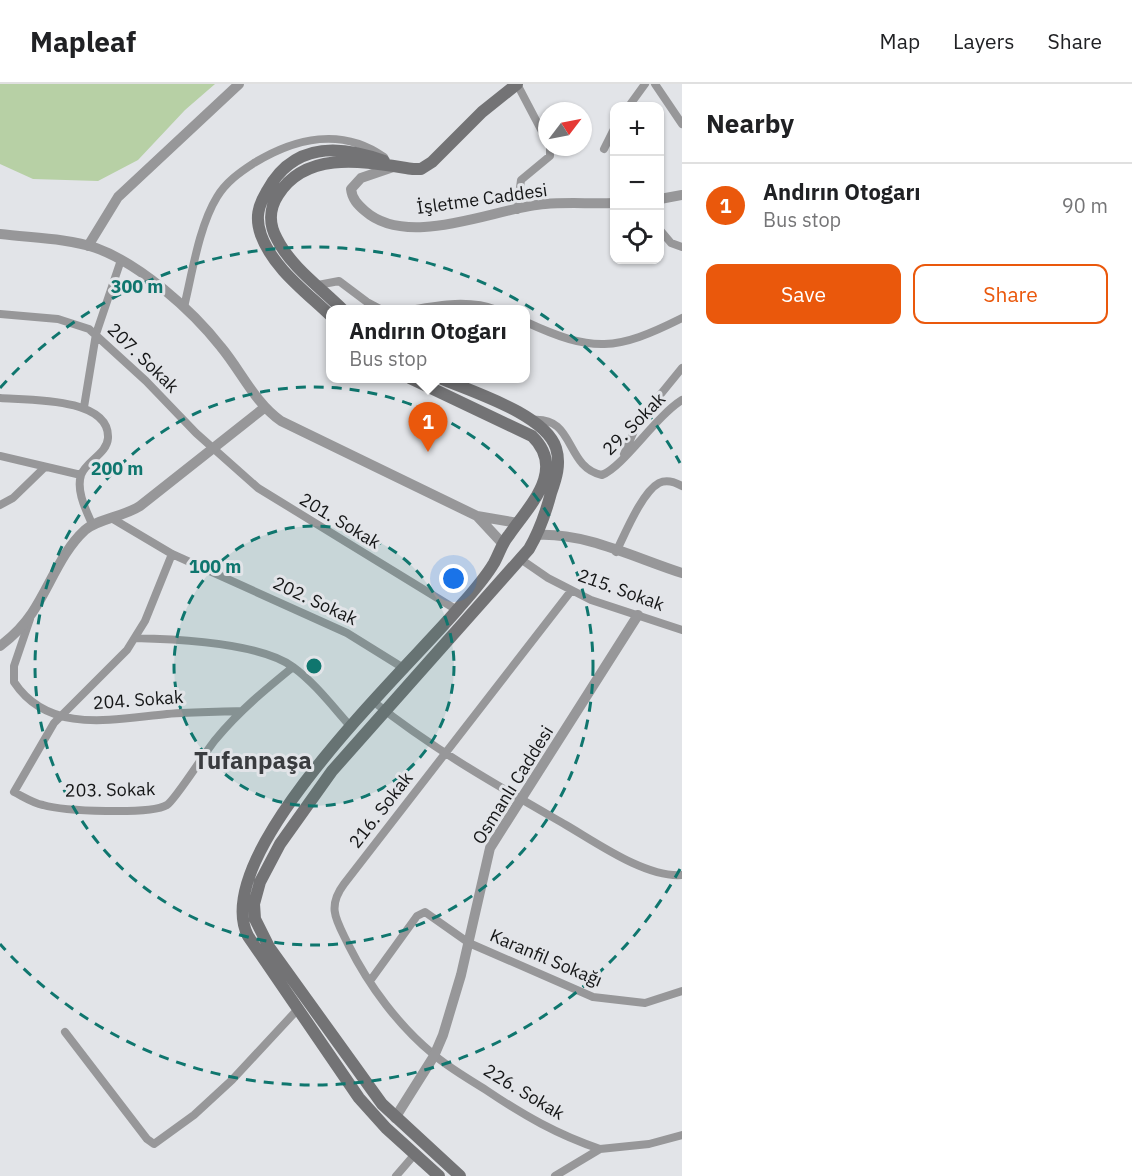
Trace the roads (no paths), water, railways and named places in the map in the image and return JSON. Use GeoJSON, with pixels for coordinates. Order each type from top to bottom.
{"type":"FeatureCollection","features":[{"type":"Feature","properties":{"kind":"main road"},"geometry":{"type":"LineString","coordinates":[[339,305],[288,255],[276,238],[271,214],[279,193],[296,174],[317,165],[333,162],[413,169],[426,166],[482,112],[517,84]]}},
{"type":"Feature","properties":{"kind":"main road"},"geometry":{"type":"LineString","coordinates":[[326,311],[271,255],[258,227],[259,206],[277,177],[292,162],[307,153],[325,150],[353,153],[396,166]]}},
{"type":"Feature","properties":{"kind":"main road"},"geometry":{"type":"LineString","coordinates":[[421,383],[511,424],[537,441],[546,462],[545,477],[534,502],[503,544],[485,575],[457,610],[315,768],[288,805],[262,846],[243,890],[241,910],[244,928],[359,1098],[439,1176]]}},
{"type":"Feature","properties":{"kind":"main road"},"geometry":{"type":"LineString","coordinates":[[452,383],[530,420],[548,433],[558,458],[554,485],[536,535],[529,549],[332,771],[280,844],[260,882],[254,912],[258,928],[269,947],[368,1087],[395,1118],[460,1176]]}},
{"type":"Feature","properties":{"kind":"main road"},"geometry":{"type":"LineString","coordinates":[[519,523],[529,527],[536,535]]}},
{"type":"Feature","properties":{"kind":"main road"},"geometry":{"type":"LineString","coordinates":[[503,544],[509,553],[519,558]]}},
{"type":"Feature","properties":{"kind":"street"},"geometry":{"type":"LineString","coordinates":[[88,246],[118,197],[239,84]]}},
{"type":"Feature","properties":{"kind":"street"},"geometry":{"type":"LineString","coordinates":[[517,84],[538,124]]}},
{"type":"Feature","properties":{"kind":"street"},"geometry":{"type":"LineString","coordinates":[[632,102],[645,84]]}},
{"type":"Feature","properties":{"kind":"street"},"geometry":{"type":"LineString","coordinates":[[655,84],[682,124]]}},
{"type":"Feature","properties":{"kind":"street"},"geometry":{"type":"LineString","coordinates":[[604,149],[610,138]]}},
{"type":"Feature","properties":{"kind":"street"},"geometry":{"type":"LineString","coordinates":[[184,308],[210,210],[222,190],[241,172],[294,143],[317,139],[353,142],[379,153],[396,166]]}},
{"type":"Feature","properties":{"kind":"street"},"geometry":{"type":"LineString","coordinates":[[517,210],[521,180],[550,156]]}},
{"type":"Feature","properties":{"kind":"street","name":"İşletme Caddesi"},"geometry":{"type":"LineString","coordinates":[[396,166],[361,178],[352,186],[351,192],[355,201],[375,218],[412,226],[468,221],[544,204],[610,203]]}},
{"type":"Feature","properties":{"kind":"street"},"geometry":{"type":"LineString","coordinates":[[664,198],[682,195]]}},
{"type":"Feature","properties":{"kind":"street"},"geometry":{"type":"LineString","coordinates":[[0,234],[88,246],[121,260],[184,308],[221,346],[264,408],[304,434],[477,516],[519,523]]}},
{"type":"Feature","properties":{"kind":"street"},"geometry":{"type":"LineString","coordinates":[[664,235],[671,243],[682,247]]}},
{"type":"Feature","properties":{"kind":"street"},"geometry":{"type":"LineString","coordinates":[[84,407],[96,334],[121,260]]}},
{"type":"Feature","properties":{"kind":"street"},"geometry":{"type":"LineString","coordinates":[[318,285],[339,281],[373,305]]}},
{"type":"Feature","properties":{"kind":"street"},"geometry":{"type":"LineString","coordinates":[[450,305],[467,305]]}},
{"type":"Feature","properties":{"kind":"street","name":"207. Sokak"},"geometry":{"type":"LineString","coordinates":[[0,314],[58,319],[80,325],[96,334],[187,425],[214,448]]}},
{"type":"Feature","properties":{"kind":"street"},"geometry":{"type":"LineString","coordinates":[[530,324],[564,338],[602,345],[639,338],[682,318]]}},
{"type":"Feature","properties":{"kind":"street"},"geometry":{"type":"LineString","coordinates":[[623,457],[638,422],[682,368]]}},
{"type":"Feature","properties":{"kind":"street"},"geometry":{"type":"LineString","coordinates":[[0,398],[84,407],[99,419],[108,437],[106,444],[81,476],[83,503],[92,524]]}},
{"type":"Feature","properties":{"kind":"street","name":"29. Sokak"},"geometry":{"type":"LineString","coordinates":[[530,420],[542,418],[556,425],[571,444],[577,460],[587,470],[594,473],[608,472],[654,423],[682,400]]}},
{"type":"Feature","properties":{"kind":"street"},"geometry":{"type":"LineString","coordinates":[[0,646],[32,613],[73,545],[92,524],[113,519],[140,506],[264,408]]}},
{"type":"Feature","properties":{"kind":"street","name":"201. Sokak"},"geometry":{"type":"LineString","coordinates":[[214,448],[243,476],[275,501],[457,610]]}},
{"type":"Feature","properties":{"kind":"street"},"geometry":{"type":"LineString","coordinates":[[0,456],[81,476]]}},
{"type":"Feature","properties":{"kind":"street"},"geometry":{"type":"LineString","coordinates":[[0,505],[13,498],[45,467]]}},
{"type":"Feature","properties":{"kind":"street"},"geometry":{"type":"LineString","coordinates":[[616,552],[637,512],[656,485],[665,481],[682,486]]}},
{"type":"Feature","properties":{"kind":"street"},"geometry":{"type":"LineString","coordinates":[[477,516],[503,544]]}},
{"type":"Feature","properties":{"kind":"street","name":"202. Sokak"},"geometry":{"type":"LineString","coordinates":[[113,519],[172,554],[333,626],[405,669]]}},
{"type":"Feature","properties":{"kind":"street"},"geometry":{"type":"LineString","coordinates":[[536,535],[567,536],[682,573]]}},
{"type":"Feature","properties":{"kind":"street","name":"203. Sokak"},"geometry":{"type":"LineString","coordinates":[[172,554],[135,638],[118,662],[61,716],[38,746],[14,792],[45,806],[113,810],[154,808],[169,804],[200,760],[241,711],[293,667]]}},
{"type":"Feature","properties":{"kind":"street","name":"215. Sokak"},"geometry":{"type":"LineString","coordinates":[[519,558],[571,591],[604,605],[682,630]]}},
{"type":"Feature","properties":{"kind":"street","name":"216. Sokak"},"geometry":{"type":"LineString","coordinates":[[434,1056],[402,1023],[370,981],[346,939],[333,907],[333,901],[571,591]]}},
{"type":"Feature","properties":{"kind":"street","name":"204. Sokak"},"geometry":{"type":"LineString","coordinates":[[32,613],[14,666],[14,682],[37,705],[61,716],[93,721],[169,714],[241,711]]}},
{"type":"Feature","properties":{"kind":"street","name":"Osmanlı Caddesi"},"geometry":{"type":"LineString","coordinates":[[395,1118],[434,1056],[453,1005],[490,848],[638,615]]}},
{"type":"Feature","properties":{"kind":"street"},"geometry":{"type":"LineString","coordinates":[[135,638],[224,646],[271,657],[293,667],[351,727]]}},
{"type":"Feature","properties":{"kind":"street"},"geometry":{"type":"LineString","coordinates":[[374,702],[445,754],[522,800],[639,865],[668,875],[682,875]]}},
{"type":"Feature","properties":{"kind":"street","name":"Karanfil Sokağı"},"geometry":{"type":"LineString","coordinates":[[370,981],[420,913],[431,913],[468,943],[604,1000],[645,1003],[682,991]]}},
{"type":"Feature","properties":{"kind":"street"},"geometry":{"type":"LineString","coordinates":[[65,1032],[147,1139],[154,1144],[194,1115],[232,1080],[298,1009]]}},
{"type":"Feature","properties":{"kind":"street","name":"226. Sokak"},"geometry":{"type":"LineString","coordinates":[[434,1056],[533,1120],[575,1141],[600,1149]]}},
{"type":"Feature","properties":{"kind":"street"},"geometry":{"type":"LineString","coordinates":[[555,1176],[600,1149],[649,1144],[682,1135]]}},
{"type":"Feature","properties":{"kind":"street"},"geometry":{"type":"LineString","coordinates":[[396,1176],[415,1154]]}},
{"type":"Feature","properties":{"kind":"place","name":"Andırın Otogarı"},"geometry":{"type":"Point","coordinates":[428,452]}},
{"type":"Feature","properties":{"kind":"district","name":"Tufanpaşa"},"geometry":{"type":"Point","coordinates":[253,761]}}]}
